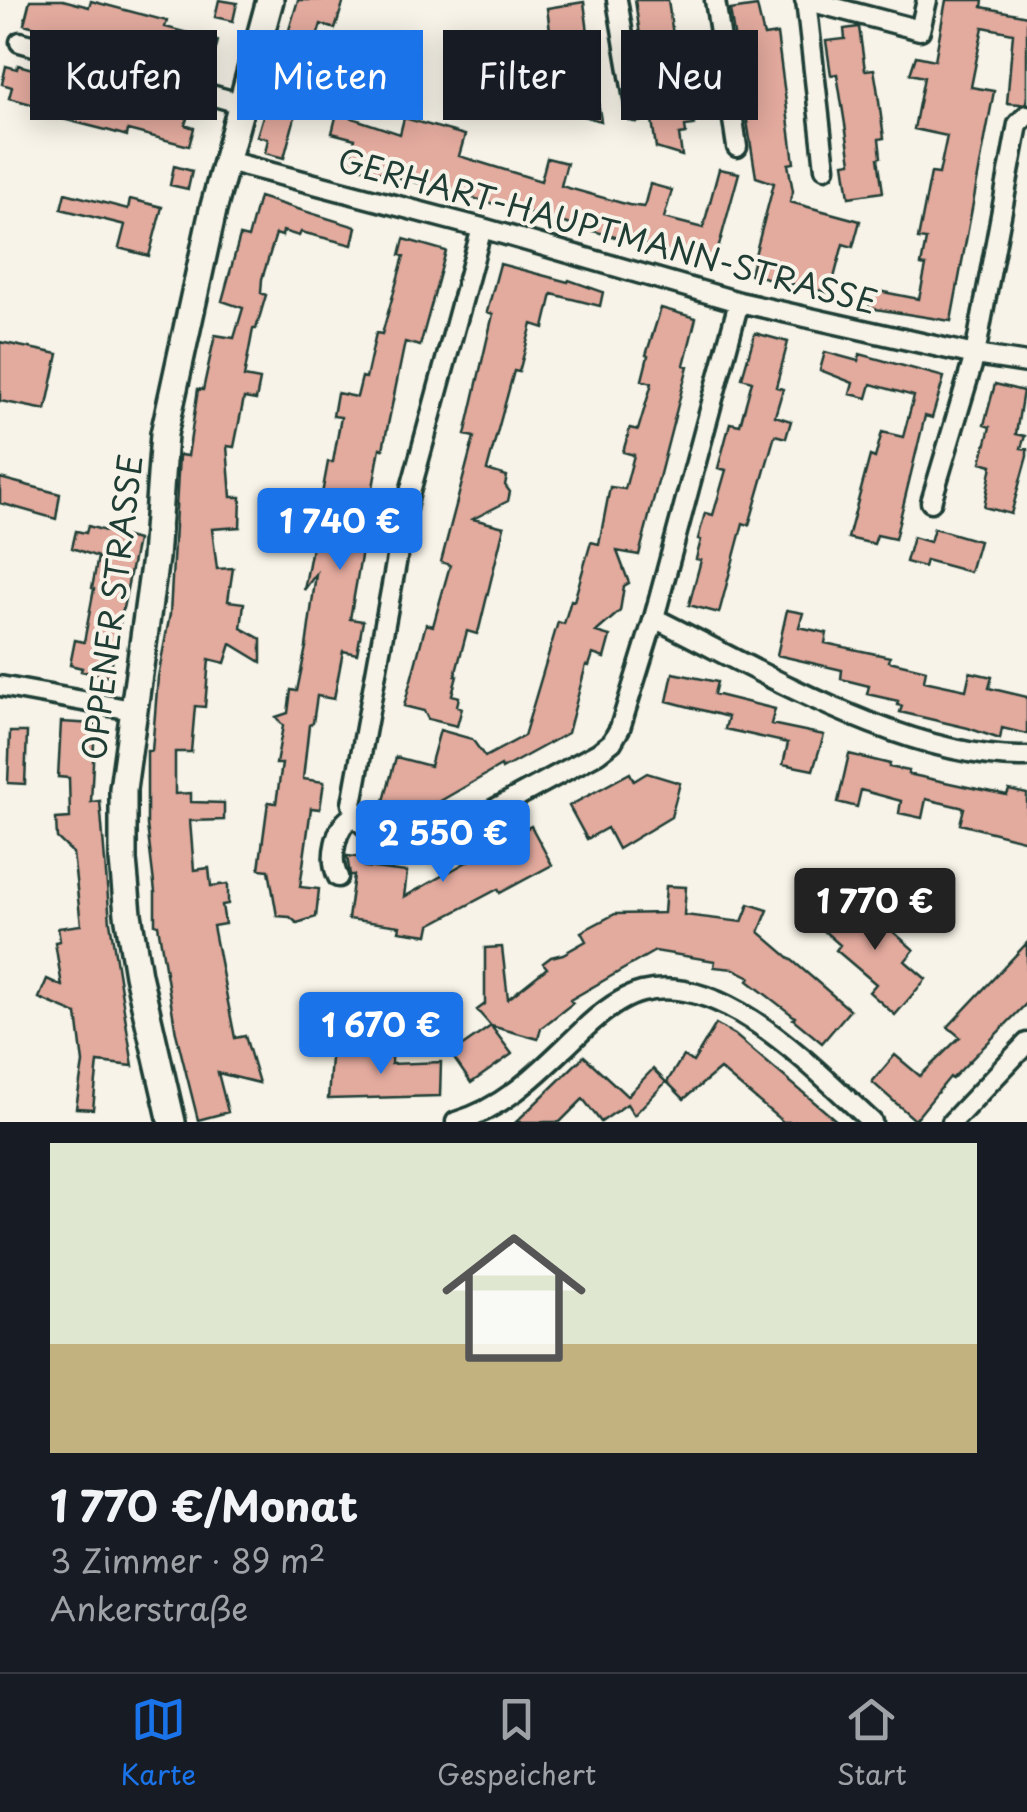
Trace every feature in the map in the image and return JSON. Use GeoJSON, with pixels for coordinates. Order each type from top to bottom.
{"type":"FeatureCollection","features":[{"type":"Feature","properties":{"kind":"street","name":"OPPENER STRASSE"},"geometry":{"type":"LineString","coordinates":[[262,30],[270,0]]}},
{"type":"Feature","properties":{"kind":"street"},"geometry":{"type":"LineString","coordinates":[[617,0],[622,30]]}},
{"type":"Feature","properties":{"kind":"street"},"geometry":{"type":"LineString","coordinates":[[716,0],[737,147]]}},
{"type":"Feature","properties":{"kind":"street"},"geometry":{"type":"LineString","coordinates":[[825,168],[806,0],[920,30],[927,0]]}},
{"type":"Feature","properties":{"kind":"street"},"geometry":{"type":"LineString","coordinates":[[20,42],[237,103]]}},
{"type":"Feature","properties":{"kind":"street"},"geometry":{"type":"LineString","coordinates":[[931,502],[975,355],[1018,124],[1027,115]]}},
{"type":"Feature","properties":{"kind":"street","name":"OPPENER STRASSE"},"geometry":{"type":"LineString","coordinates":[[172,1122],[138,975],[126,896],[123,789],[156,558],[164,434],[213,210],[238,120]]}},
{"type":"Feature","properties":{"kind":"street","name":"GERHART-HAUPTMANN-STRASSE"},"geometry":{"type":"LineString","coordinates":[[228,161],[740,302],[1027,363]]}},
{"type":"Feature","properties":{"kind":"street"},"geometry":{"type":"LineString","coordinates":[[482,228],[406,502],[352,804],[354,816],[372,832],[415,845],[437,840],[612,742],[620,728],[654,618],[740,302]]}},
{"type":"Feature","properties":{"kind":"street"},"geometry":{"type":"LineString","coordinates":[[654,618],[852,715],[924,744],[1027,757]]}},
{"type":"Feature","properties":{"kind":"street"},"geometry":{"type":"LineString","coordinates":[[0,686],[132,710]]}},
{"type":"Feature","properties":{"kind":"street"},"geometry":{"type":"LineString","coordinates":[[338,877],[333,866],[340,828],[354,816]]}},
{"type":"Feature","properties":{"kind":"street"},"geometry":{"type":"LineString","coordinates":[[456,1122],[497,1106],[615,1004],[643,992],[687,990],[734,1006],[872,1122]]}},
{"type":"Feature","properties":{"kind":"street"},"geometry":{"type":"LineString","coordinates":[[952,1122],[1027,1044]]}},
{"type":"Feature","properties":{"kind":"building"},"geometry":{"type":"Polygon","coordinates":[[[30,0],[63,0],[89,7],[91,1],[167,21],[165,27],[176,30],[46,30],[24,24],[30,0]]]}},
{"type":"Feature","properties":{"kind":"building"},"geometry":{"type":"Polygon","coordinates":[[[219,0],[237,3],[233,21],[215,17],[219,0]]]}},
{"type":"Feature","properties":{"kind":"building"},"geometry":{"type":"Polygon","coordinates":[[[298,0],[344,0],[335,29],[321,24],[319,30],[289,30],[298,0]]]}},
{"type":"Feature","properties":{"kind":"building"},"geometry":{"type":"Polygon","coordinates":[[[635,0],[668,0],[672,30],[639,30],[635,0]]]}},
{"type":"Feature","properties":{"kind":"building"},"geometry":{"type":"Polygon","coordinates":[[[946,0],[983,0],[982,7],[1027,16],[1027,103],[1007,103],[1013,33],[983,27],[971,87],[994,91],[951,321],[869,308],[873,290],[919,299],[926,266],[921,265],[926,240],[918,239],[931,173],[939,174],[947,136],[914,129],[924,77],[910,74],[916,56],[935,60],[946,0]]]}},
{"type":"Feature","properties":{"kind":"building"},"geometry":{"type":"Polygon","coordinates":[[[584,2],[588,30],[550,30],[547,8],[584,2]]]}},
{"type":"Feature","properties":{"kind":"building"},"geometry":{"type":"Polygon","coordinates":[[[757,6],[764,36],[777,34],[794,163],[788,164],[793,191],[790,202],[860,221],[853,247],[843,244],[830,293],[750,274],[774,183],[756,177],[747,120],[758,120],[758,30],[733,30],[730,10],[757,6]]]}},
{"type":"Feature","properties":{"kind":"building"},"geometry":{"type":"Polygon","coordinates":[[[859,27],[865,70],[874,69],[877,87],[884,138],[879,139],[878,158],[883,192],[849,197],[844,163],[851,162],[837,74],[831,75],[826,41],[845,39],[844,29],[859,27]]]}},
{"type":"Feature","properties":{"kind":"building"},"geometry":{"type":"Polygon","coordinates":[[[18,65],[30,68],[30,104],[9,98],[12,87],[2,84],[6,66],[17,69],[18,65]]]}},
{"type":"Feature","properties":{"kind":"building"},"geometry":{"type":"Polygon","coordinates":[[[67,120],[187,120],[185,125],[194,128],[189,146],[128,130],[127,136],[67,120]]]}},
{"type":"Feature","properties":{"kind":"building"},"geometry":{"type":"Polygon","coordinates":[[[262,120],[294,120],[284,158],[265,153],[268,139],[257,136],[262,120]]]}},
{"type":"Feature","properties":{"kind":"building"},"geometry":{"type":"Polygon","coordinates":[[[335,120],[358,120],[400,134],[404,120],[411,120],[465,135],[459,156],[541,181],[547,158],[567,163],[561,186],[629,205],[644,207],[650,184],[672,190],[664,218],[703,228],[719,169],[739,173],[714,264],[348,164],[355,139],[332,133],[335,120]]]}},
{"type":"Feature","properties":{"kind":"building"},"geometry":{"type":"Polygon","coordinates":[[[652,120],[693,120],[694,125],[685,126],[686,134],[679,135],[682,156],[656,148],[652,120]]]}},
{"type":"Feature","properties":{"kind":"building"},"geometry":{"type":"Polygon","coordinates":[[[174,166],[192,171],[188,189],[170,185],[174,166]]]}},
{"type":"Feature","properties":{"kind":"building"},"geometry":{"type":"Polygon","coordinates":[[[65,193],[128,209],[130,199],[162,207],[149,256],[119,248],[125,225],[61,209],[65,193]]]}},
{"type":"Feature","properties":{"kind":"building"},"geometry":{"type":"Polygon","coordinates":[[[259,197],[356,227],[352,245],[301,232],[299,236],[283,231],[282,236],[276,234],[262,279],[261,293],[266,295],[253,329],[244,377],[260,380],[256,400],[244,398],[234,447],[227,446],[231,497],[241,497],[240,527],[212,529],[217,569],[233,568],[228,601],[244,603],[241,628],[261,639],[261,662],[231,644],[225,663],[209,659],[205,707],[195,706],[191,752],[175,752],[175,794],[191,793],[191,802],[224,803],[224,820],[190,821],[194,870],[209,868],[211,886],[228,884],[228,904],[222,905],[225,924],[213,926],[235,1038],[245,1036],[259,1083],[218,1073],[228,1112],[198,1120],[155,924],[147,825],[147,751],[152,751],[158,677],[170,614],[179,455],[188,456],[198,389],[203,390],[215,335],[234,338],[243,308],[222,301],[240,236],[248,238],[259,197]]]}},
{"type":"Feature","properties":{"kind":"building"},"geometry":{"type":"Polygon","coordinates":[[[404,239],[446,251],[420,346],[405,342],[383,449],[380,448],[350,619],[363,621],[357,654],[343,651],[334,699],[317,696],[313,723],[309,725],[303,779],[324,782],[320,809],[311,808],[300,887],[319,889],[316,917],[297,923],[290,917],[277,916],[269,870],[259,869],[268,802],[276,803],[282,764],[276,764],[283,726],[276,717],[288,713],[291,690],[297,691],[306,647],[316,574],[304,590],[328,462],[333,462],[341,417],[333,416],[337,393],[357,397],[362,377],[366,378],[376,333],[382,334],[404,256],[400,255],[404,239]]]}},
{"type":"Feature","properties":{"kind":"building"},"geometry":{"type":"Polygon","coordinates":[[[500,264],[603,292],[600,306],[552,294],[544,328],[532,324],[519,372],[514,371],[487,470],[507,476],[508,501],[473,519],[504,527],[479,629],[477,634],[467,631],[455,676],[452,695],[459,697],[457,706],[462,708],[457,726],[428,719],[424,711],[404,706],[426,624],[433,626],[450,565],[441,562],[474,437],[465,435],[493,314],[487,312],[500,264]]]}},
{"type":"Feature","properties":{"kind":"building"},"geometry":{"type":"Polygon","coordinates":[[[661,308],[696,318],[684,365],[688,366],[639,555],[617,551],[629,583],[624,586],[620,611],[596,632],[610,636],[604,658],[593,654],[589,666],[586,665],[568,733],[423,811],[384,801],[396,757],[430,766],[440,730],[472,739],[485,757],[524,736],[558,622],[564,624],[571,600],[574,601],[591,542],[599,544],[610,487],[625,489],[634,455],[623,452],[630,428],[638,430],[652,383],[642,380],[661,308]]]}},
{"type":"Feature","properties":{"kind":"building"},"geometry":{"type":"Polygon","coordinates":[[[755,333],[788,342],[776,387],[783,389],[775,416],[791,421],[786,438],[775,435],[749,525],[743,523],[719,613],[689,605],[701,560],[696,559],[705,513],[713,515],[726,470],[718,468],[730,423],[740,425],[752,381],[742,378],[755,333]]]}},
{"type":"Feature","properties":{"kind":"building"},"geometry":{"type":"Polygon","coordinates":[[[0,342],[58,354],[46,410],[0,401],[0,342]]]}},
{"type":"Feature","properties":{"kind":"building"},"geometry":{"type":"Polygon","coordinates":[[[825,352],[858,361],[860,354],[944,377],[932,418],[925,416],[895,539],[877,535],[874,544],[848,538],[870,456],[875,458],[882,432],[903,437],[914,396],[871,384],[867,398],[850,394],[853,383],[820,370],[825,352]]]}},
{"type":"Feature","properties":{"kind":"building"},"geometry":{"type":"Polygon","coordinates":[[[995,384],[1023,391],[1016,434],[1025,436],[1021,448],[1027,449],[1027,456],[1011,514],[984,507],[992,465],[981,462],[990,427],[984,425],[995,384]]]}},
{"type":"Feature","properties":{"kind":"building"},"geometry":{"type":"Polygon","coordinates":[[[0,478],[60,494],[56,519],[0,503],[0,478]]]}},
{"type":"Feature","properties":{"kind":"building"},"geometry":{"type":"Polygon","coordinates":[[[88,526],[137,540],[109,677],[70,665],[75,640],[84,642],[94,589],[98,557],[72,548],[76,531],[86,533],[88,526]]]}},
{"type":"Feature","properties":{"kind":"building"},"geometry":{"type":"Polygon","coordinates":[[[934,528],[979,541],[970,572],[926,560],[924,567],[906,562],[913,537],[930,542],[934,528]]]}},
{"type":"Feature","properties":{"kind":"building"},"geometry":{"type":"Polygon","coordinates":[[[787,610],[803,613],[799,627],[827,633],[825,643],[890,657],[889,661],[926,670],[924,681],[966,690],[970,672],[992,677],[989,688],[1027,697],[1027,734],[1002,728],[1000,739],[900,712],[902,706],[897,705],[898,701],[867,694],[869,686],[841,679],[842,670],[777,655],[787,610]]]}},
{"type":"Feature","properties":{"kind":"building"},"geometry":{"type":"Polygon","coordinates":[[[673,673],[717,682],[714,694],[775,709],[771,724],[824,735],[813,770],[783,764],[788,743],[725,729],[728,717],[667,701],[673,673]]]}},
{"type":"Feature","properties":{"kind":"building"},"geometry":{"type":"Polygon","coordinates":[[[61,722],[95,724],[91,802],[100,801],[110,922],[133,1066],[98,1062],[93,1109],[76,1108],[83,1063],[77,1014],[39,998],[47,979],[62,986],[55,942],[60,941],[58,928],[81,925],[73,853],[57,838],[56,819],[70,818],[69,778],[58,777],[61,722]]]}},
{"type":"Feature","properties":{"kind":"building"},"geometry":{"type":"Polygon","coordinates":[[[10,732],[27,732],[25,784],[8,783],[10,732]]]}},
{"type":"Feature","properties":{"kind":"building"},"geometry":{"type":"Polygon","coordinates":[[[849,754],[890,764],[889,767],[909,771],[908,774],[1007,795],[1009,790],[1027,794],[1027,841],[960,824],[964,808],[926,799],[922,818],[899,813],[901,801],[861,790],[857,807],[838,802],[849,754]]]}},
{"type":"Feature","properties":{"kind":"building"},"geometry":{"type":"Polygon","coordinates":[[[630,773],[634,781],[647,773],[680,783],[671,817],[618,849],[607,828],[587,839],[569,806],[630,773]]]}},
{"type":"Feature","properties":{"kind":"building"},"geometry":{"type":"Polygon","coordinates":[[[531,826],[552,865],[430,925],[428,935],[399,931],[400,926],[348,919],[354,875],[350,875],[347,856],[365,858],[364,867],[407,872],[404,897],[531,826]]]}},
{"type":"Feature","properties":{"kind":"building"},"geometry":{"type":"Polygon","coordinates":[[[666,886],[686,887],[684,915],[742,922],[749,904],[768,910],[759,932],[850,1010],[822,1043],[748,981],[750,977],[734,969],[714,967],[715,961],[655,951],[570,1000],[573,1003],[541,1028],[538,1039],[491,1026],[477,1010],[485,1004],[485,948],[502,947],[508,999],[547,968],[543,963],[551,957],[586,941],[581,932],[615,914],[664,913],[666,886]]]}},
{"type":"Feature","properties":{"kind":"building"},"geometry":{"type":"Polygon","coordinates":[[[856,892],[878,911],[874,915],[914,950],[905,961],[926,979],[895,1015],[869,992],[876,984],[836,950],[840,945],[823,930],[856,892]]]}},
{"type":"Feature","properties":{"kind":"building"},"geometry":{"type":"Polygon","coordinates":[[[1027,943],[1027,1003],[950,1077],[915,1120],[872,1082],[895,1055],[920,1076],[960,1037],[948,1027],[1027,943]]]}},
{"type":"Feature","properties":{"kind":"building"},"geometry":{"type":"Polygon","coordinates":[[[716,1024],[735,1035],[838,1122],[783,1122],[720,1069],[684,1099],[667,1082],[683,1056],[693,1062],[716,1024]]]}},
{"type":"Feature","properties":{"kind":"building"},"geometry":{"type":"Polygon","coordinates":[[[491,1026],[512,1054],[471,1083],[451,1054],[491,1026]]]}},
{"type":"Feature","properties":{"kind":"building"},"geometry":{"type":"Polygon","coordinates":[[[392,1049],[391,1064],[441,1062],[440,1096],[328,1099],[331,1058],[337,1052],[392,1049]]]}},
{"type":"Feature","properties":{"kind":"building"},"geometry":{"type":"Polygon","coordinates":[[[584,1056],[627,1096],[653,1069],[666,1082],[634,1115],[627,1104],[601,1122],[583,1099],[560,1122],[516,1122],[584,1056]]]}}]}
